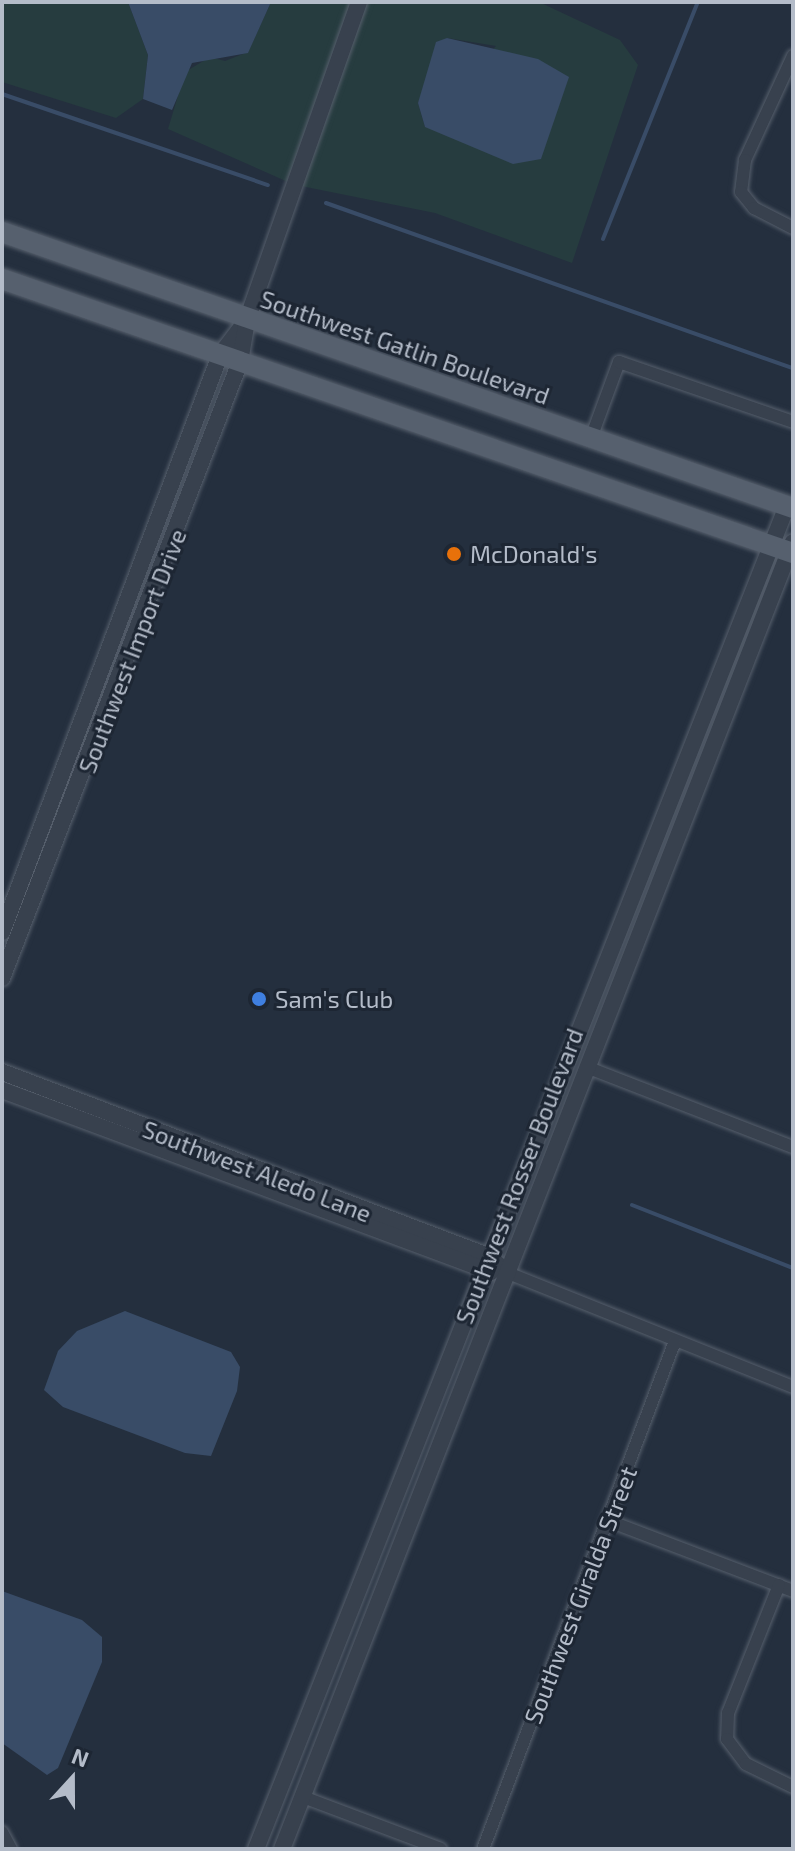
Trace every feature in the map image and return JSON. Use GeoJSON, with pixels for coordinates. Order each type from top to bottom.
{"type":"FeatureCollection","features":[{"type":"Feature","properties":{"kind":"main road","name":"Southwest Gatlin Boulevard"},"geometry":{"type":"LineString","coordinates":[[2,232],[790,507]]}},
{"type":"Feature","properties":{"kind":"main road"},"geometry":{"type":"LineString","coordinates":[[2,279],[787,548]]}},
{"type":"Feature","properties":{"kind":"street","name":"Southwest Import Drive"},"geometry":{"type":"LineString","coordinates":[[2,978],[240,362],[247,320],[359,2]]}},
{"type":"Feature","properties":{"kind":"street"},"geometry":{"type":"LineString","coordinates":[[793,56],[745,160],[741,192],[754,208],[793,228]]}},
{"type":"Feature","properties":{"kind":"street","name":"Southwest Import Drive"},"geometry":{"type":"LineString","coordinates":[[2,932],[220,355],[247,320]]}},
{"type":"Feature","properties":{"kind":"street"},"geometry":{"type":"LineString","coordinates":[[591,438],[619,362],[793,422]]}},
{"type":"Feature","properties":{"kind":"street","name":"Southwest Rosser Boulevard"},"geometry":{"type":"LineString","coordinates":[[282,1849],[589,1068],[787,548],[790,507]]}},
{"type":"Feature","properties":{"kind":"street","name":"Southwest Rosser Boulevard"},"geometry":{"type":"LineString","coordinates":[[256,1849],[485,1264],[787,548]]}},
{"type":"Feature","properties":{"kind":"street"},"geometry":{"type":"LineString","coordinates":[[589,1068],[793,1147]]}},
{"type":"Feature","properties":{"kind":"street","name":"Southwest Aledo Lane"},"geometry":{"type":"LineString","coordinates":[[2,1072],[793,1387]]}},
{"type":"Feature","properties":{"kind":"street","name":"Southwest Aledo Lane"},"geometry":{"type":"LineString","coordinates":[[2,1090],[485,1264]]}},
{"type":"Feature","properties":{"kind":"street","name":"Southwest Giralda Street"},"geometry":{"type":"LineString","coordinates":[[483,1849],[675,1341]]}},
{"type":"Feature","properties":{"kind":"street"},"geometry":{"type":"LineString","coordinates":[[609,1521],[793,1591]]}},
{"type":"Feature","properties":{"kind":"street"},"geometry":{"type":"LineString","coordinates":[[779,1585],[728,1713],[727,1739],[746,1764],[793,1787]]}},
{"type":"Feature","properties":{"kind":"street"},"geometry":{"type":"LineString","coordinates":[[303,1797],[441,1849]]}},
{"type":"Feature","properties":{"kind":"green space"},"geometry":{"type":"Polygon","coordinates":[[[2,2],[128,2],[148,55],[143,99],[116,118],[2,82],[2,2]]]}},
{"type":"Feature","properties":{"kind":"green space"},"geometry":{"type":"Polygon","coordinates":[[[271,2],[352,2],[288,182],[168,129],[185,72],[210,57],[225,61],[248,52],[271,2]]]}},
{"type":"Feature","properties":{"kind":"green space"},"geometry":{"type":"Polygon","coordinates":[[[366,2],[539,2],[620,40],[638,65],[572,263],[435,213],[301,186],[366,2]],[[447,38],[418,103],[425,127],[496,46],[447,38]]]}},
{"type":"Feature","properties":{"kind":"water"},"geometry":{"type":"Polygon","coordinates":[[[128,2],[271,2],[248,53],[192,63],[172,110],[143,99],[148,55],[128,2]]]}},
{"type":"Feature","properties":{"kind":"water"},"geometry":{"type":"Polygon","coordinates":[[[447,38],[538,59],[569,77],[541,159],[513,164],[425,127],[418,103],[436,42],[447,38]]]}},
{"type":"Feature","properties":{"kind":"water"},"geometry":{"type":"Polygon","coordinates":[[[125,1311],[231,1352],[240,1367],[237,1391],[211,1456],[185,1453],[63,1407],[44,1390],[58,1351],[77,1331],[125,1311]]]}},
{"type":"Feature","properties":{"kind":"water"},"geometry":{"type":"Polygon","coordinates":[[[2,1591],[82,1620],[102,1637],[102,1662],[58,1768],[47,1775],[2,1743],[2,1591]]]}},
{"type":"Feature","properties":{"kind":"waterway"},"geometry":{"type":"LineString","coordinates":[[603,239],[698,2]]}},
{"type":"Feature","properties":{"kind":"waterway"},"geometry":{"type":"LineString","coordinates":[[2,94],[268,185]]}},
{"type":"Feature","properties":{"kind":"waterway"},"geometry":{"type":"LineString","coordinates":[[326,203],[793,368]]}},
{"type":"Feature","properties":{"kind":"waterway"},"geometry":{"type":"LineString","coordinates":[[632,1205],[793,1268]]}},
{"type":"Feature","properties":{"kind":"place","name":"McDonald's"},"geometry":{"type":"Point","coordinates":[454,554]}},
{"type":"Feature","properties":{"kind":"place","name":"Sam's Club"},"geometry":{"type":"Point","coordinates":[259,999]}}]}
